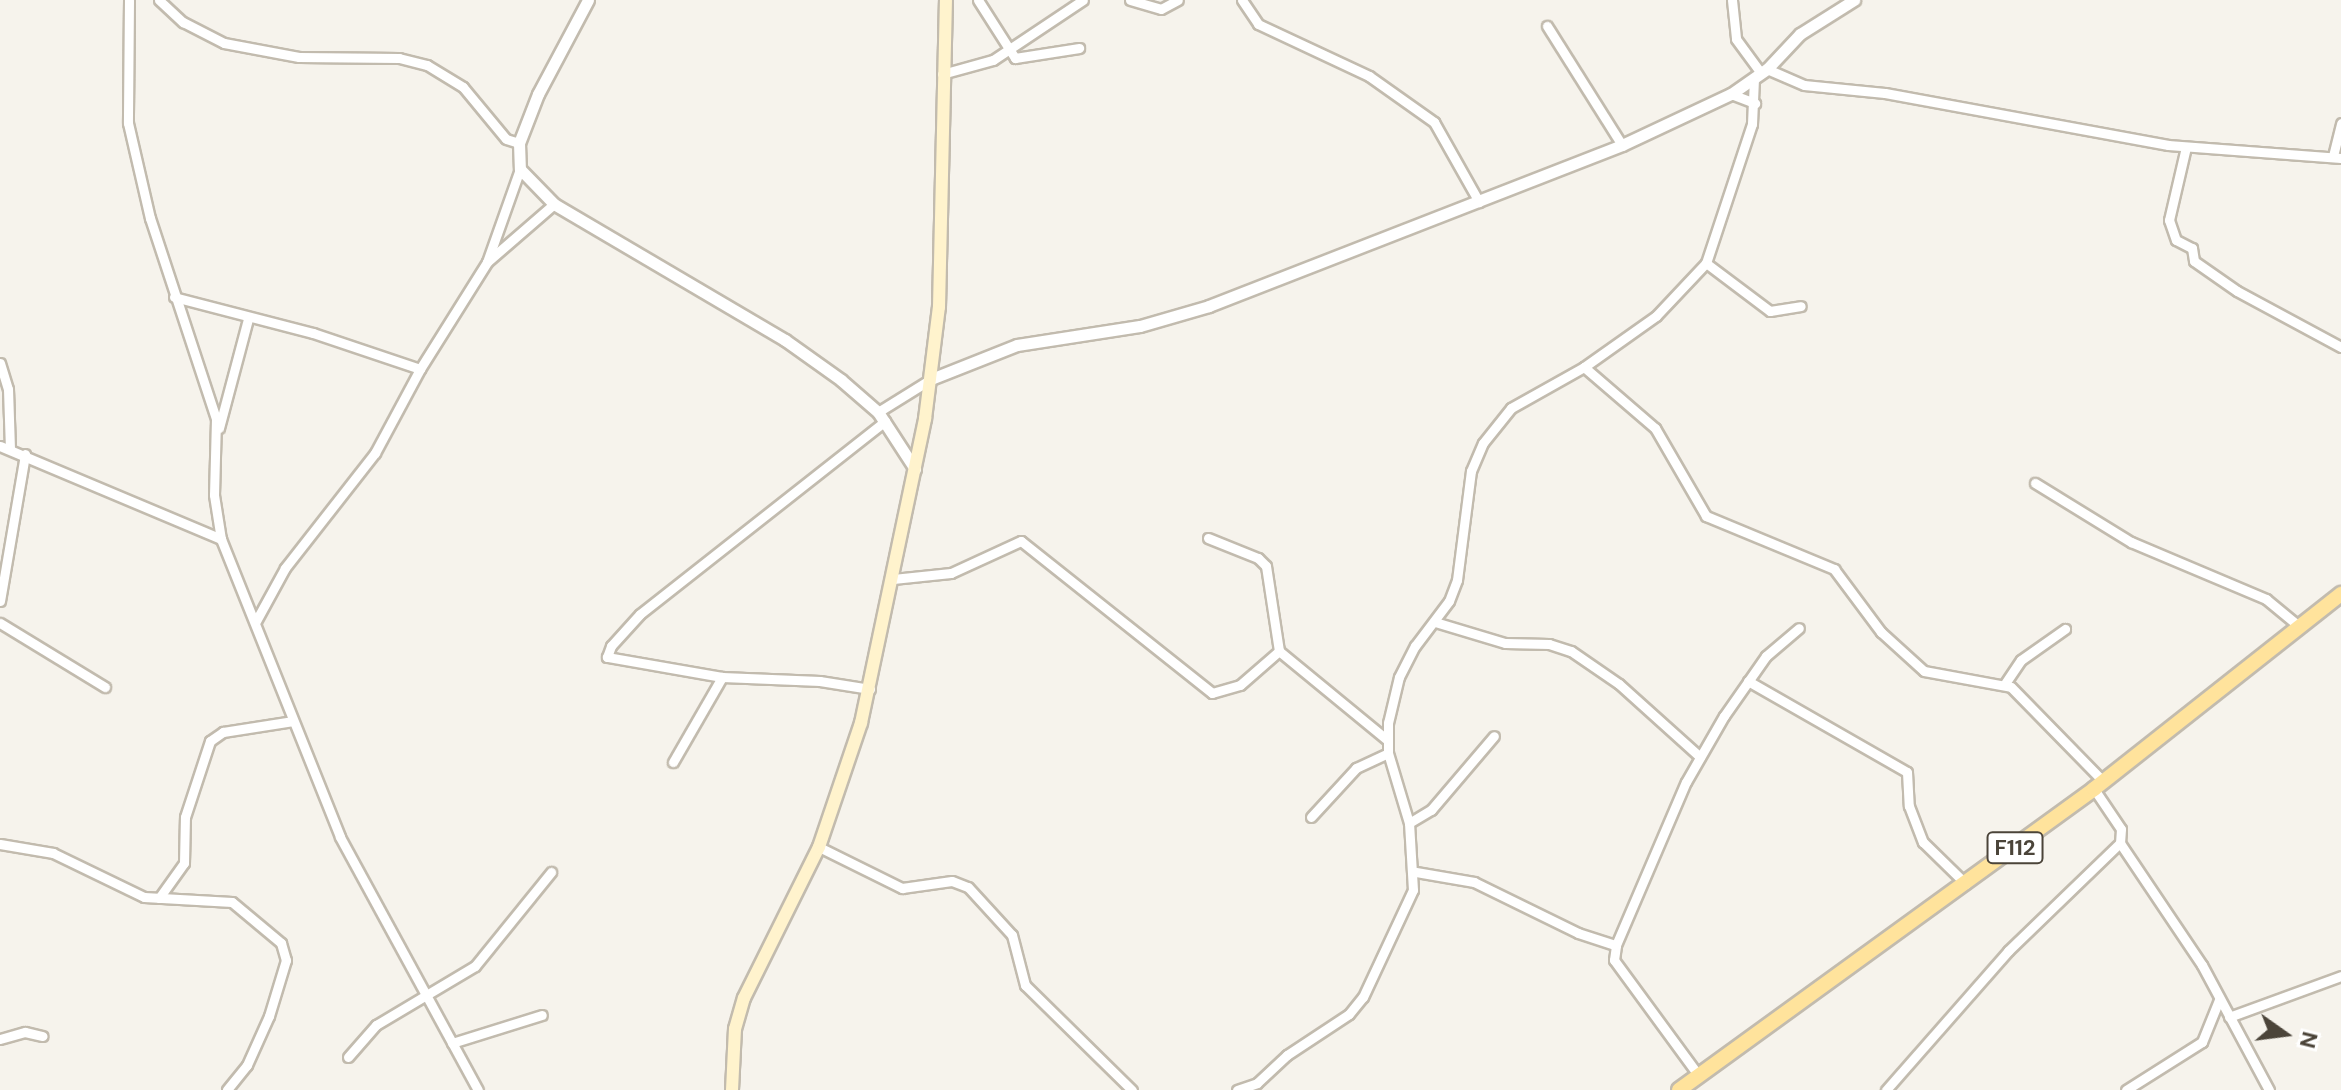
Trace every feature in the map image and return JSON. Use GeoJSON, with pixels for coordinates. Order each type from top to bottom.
{"type":"FeatureCollection","features":[{"type":"Feature","properties":{"kind":"main road"},"geometry":{"type":"LineString","coordinates":[[732,1090],[735,1029],[744,998],[819,847],[870,689],[915,469],[931,379],[939,307],[946,0]]}},
{"type":"Feature","properties":{"kind":"main road","name":"F112"},"geometry":{"type":"LineString","coordinates":[[1679,1090],[2099,786],[2341,594]]}},
{"type":"Feature","properties":{"kind":"street"},"geometry":{"type":"LineString","coordinates":[[129,0],[128,123],[174,297],[218,432]]}},
{"type":"Feature","properties":{"kind":"street"},"geometry":{"type":"LineString","coordinates":[[159,0],[183,22],[224,43],[299,57],[399,58],[427,65],[463,87],[506,139],[519,143]]}},
{"type":"Feature","properties":{"kind":"street"},"geometry":{"type":"LineString","coordinates":[[256,621],[285,568],[358,481],[420,369],[487,262],[520,169],[519,143],[588,0]]}},
{"type":"Feature","properties":{"kind":"street"},"geometry":{"type":"LineString","coordinates":[[978,0],[1006,51],[1025,58],[1079,48]]}},
{"type":"Feature","properties":{"kind":"street"},"geometry":{"type":"LineString","coordinates":[[942,74],[974,67],[1006,51],[1083,0]]}},
{"type":"Feature","properties":{"kind":"street"},"geometry":{"type":"LineString","coordinates":[[1130,0],[1161,9],[1178,0]]}},
{"type":"Feature","properties":{"kind":"street"},"geometry":{"type":"LineString","coordinates":[[1242,0],[1258,24],[1369,76],[1434,122],[1479,202]]}},
{"type":"Feature","properties":{"kind":"street"},"geometry":{"type":"LineString","coordinates":[[1732,0],[1736,39],[1761,73],[1804,85],[1900,95],[2186,147],[2337,157],[2341,123]]}},
{"type":"Feature","properties":{"kind":"street"},"geometry":{"type":"LineString","coordinates":[[870,689],[820,681],[722,677],[607,657],[611,646],[640,614],[931,379],[1017,345],[1140,326],[1209,306],[1622,145],[1731,94],[1761,73],[1800,34],[1854,0]]}},
{"type":"Feature","properties":{"kind":"street"},"geometry":{"type":"LineString","coordinates":[[1547,26],[1622,145]]}},
{"type":"Feature","properties":{"kind":"street"},"geometry":{"type":"LineString","coordinates":[[1237,1090],[1257,1083],[1287,1055],[1349,1014],[1363,997],[1407,906],[1416,872],[1409,823],[1386,739],[1399,677],[1435,622],[1457,580],[1466,500],[1483,443],[1511,408],[1584,367],[1656,316],[1706,263],[1725,215],[1761,73]]}},
{"type":"Feature","properties":{"kind":"street"},"geometry":{"type":"LineString","coordinates":[[1731,94],[1755,103]]}},
{"type":"Feature","properties":{"kind":"street"},"geometry":{"type":"LineString","coordinates":[[2186,147],[2169,220],[2176,240],[2192,248],[2194,261],[2237,291],[2341,347]]}},
{"type":"Feature","properties":{"kind":"street"},"geometry":{"type":"LineString","coordinates":[[520,169],[554,204],[785,340],[882,416],[915,469]]}},
{"type":"Feature","properties":{"kind":"street"},"geometry":{"type":"LineString","coordinates":[[487,262],[554,204]]}},
{"type":"Feature","properties":{"kind":"street"},"geometry":{"type":"LineString","coordinates":[[1706,263],[1770,311],[1801,306]]}},
{"type":"Feature","properties":{"kind":"street"},"geometry":{"type":"LineString","coordinates":[[174,297],[248,319],[313,333],[420,369]]}},
{"type":"Feature","properties":{"kind":"street"},"geometry":{"type":"LineString","coordinates":[[248,319],[218,432],[214,495],[221,539],[340,837],[478,1090]]}},
{"type":"Feature","properties":{"kind":"street"},"geometry":{"type":"LineString","coordinates":[[0,363],[8,389],[5,448],[221,539]]}},
{"type":"Feature","properties":{"kind":"street"},"geometry":{"type":"LineString","coordinates":[[1584,367],[1655,428],[1706,516],[1834,569],[1881,632],[1924,671],[2004,685],[2099,786],[2121,829],[2120,843],[2158,895],[2269,1090]]}},
{"type":"Feature","properties":{"kind":"street"},"geometry":{"type":"LineString","coordinates":[[0,601],[25,454]]}},
{"type":"Feature","properties":{"kind":"street"},"geometry":{"type":"LineString","coordinates":[[2035,483],[2131,542],[2266,599],[2300,627]]}},
{"type":"Feature","properties":{"kind":"street"},"geometry":{"type":"LineString","coordinates":[[1208,538],[1258,558],[1270,573],[1279,651],[1386,739]]}},
{"type":"Feature","properties":{"kind":"street"},"geometry":{"type":"LineString","coordinates":[[893,579],[951,573],[1021,541],[1212,693],[1240,685],[1279,651]]}},
{"type":"Feature","properties":{"kind":"street"},"geometry":{"type":"LineString","coordinates":[[1435,622],[1505,643],[1549,644],[1571,651],[1619,684],[1700,757]]}},
{"type":"Feature","properties":{"kind":"street"},"geometry":{"type":"LineString","coordinates":[[0,623],[105,687]]}},
{"type":"Feature","properties":{"kind":"street"},"geometry":{"type":"LineString","coordinates":[[1699,1076],[1614,960],[1616,945],[1700,757],[1766,656],[1799,628]]}},
{"type":"Feature","properties":{"kind":"street"},"geometry":{"type":"LineString","coordinates":[[2004,685],[2021,660],[2065,629]]}},
{"type":"Feature","properties":{"kind":"street"},"geometry":{"type":"LineString","coordinates":[[673,762],[722,677]]}},
{"type":"Feature","properties":{"kind":"street"},"geometry":{"type":"LineString","coordinates":[[1748,681],[1907,772],[1909,806],[1923,842],[1966,884]]}},
{"type":"Feature","properties":{"kind":"street"},"geometry":{"type":"LineString","coordinates":[[159,898],[184,863],[185,817],[210,741],[223,732],[293,721]]}},
{"type":"Feature","properties":{"kind":"street"},"geometry":{"type":"LineString","coordinates":[[1409,823],[1431,810],[1494,736]]}},
{"type":"Feature","properties":{"kind":"street"},"geometry":{"type":"LineString","coordinates":[[1311,817],[1356,768],[1388,753]]}},
{"type":"Feature","properties":{"kind":"street"},"geometry":{"type":"LineString","coordinates":[[1886,1090],[2008,951],[2120,843]]}},
{"type":"Feature","properties":{"kind":"street"},"geometry":{"type":"LineString","coordinates":[[0,844],[53,853],[134,893],[159,898],[232,902],[285,951],[260,1039],[227,1090]]}},
{"type":"Feature","properties":{"kind":"street"},"geometry":{"type":"LineString","coordinates":[[819,847],[902,888],[952,881],[968,887],[1012,935],[1025,985],[1132,1090]]}},
{"type":"Feature","properties":{"kind":"street"},"geometry":{"type":"LineString","coordinates":[[348,1057],[376,1025],[428,998],[493,948],[551,872]]}},
{"type":"Feature","properties":{"kind":"street"},"geometry":{"type":"LineString","coordinates":[[1416,872],[1474,882],[1567,928],[1616,945]]}},
{"type":"Feature","properties":{"kind":"street"},"geometry":{"type":"LineString","coordinates":[[2229,1017],[2341,976]]}},
{"type":"Feature","properties":{"kind":"street"},"geometry":{"type":"LineString","coordinates":[[2126,1090],[2202,1042],[2219,1000]]}},
{"type":"Feature","properties":{"kind":"street"},"geometry":{"type":"LineString","coordinates":[[452,1043],[542,1015]]}},
{"type":"Feature","properties":{"kind":"street"},"geometry":{"type":"LineString","coordinates":[[0,1039],[25,1032],[43,1036]]}}]}
